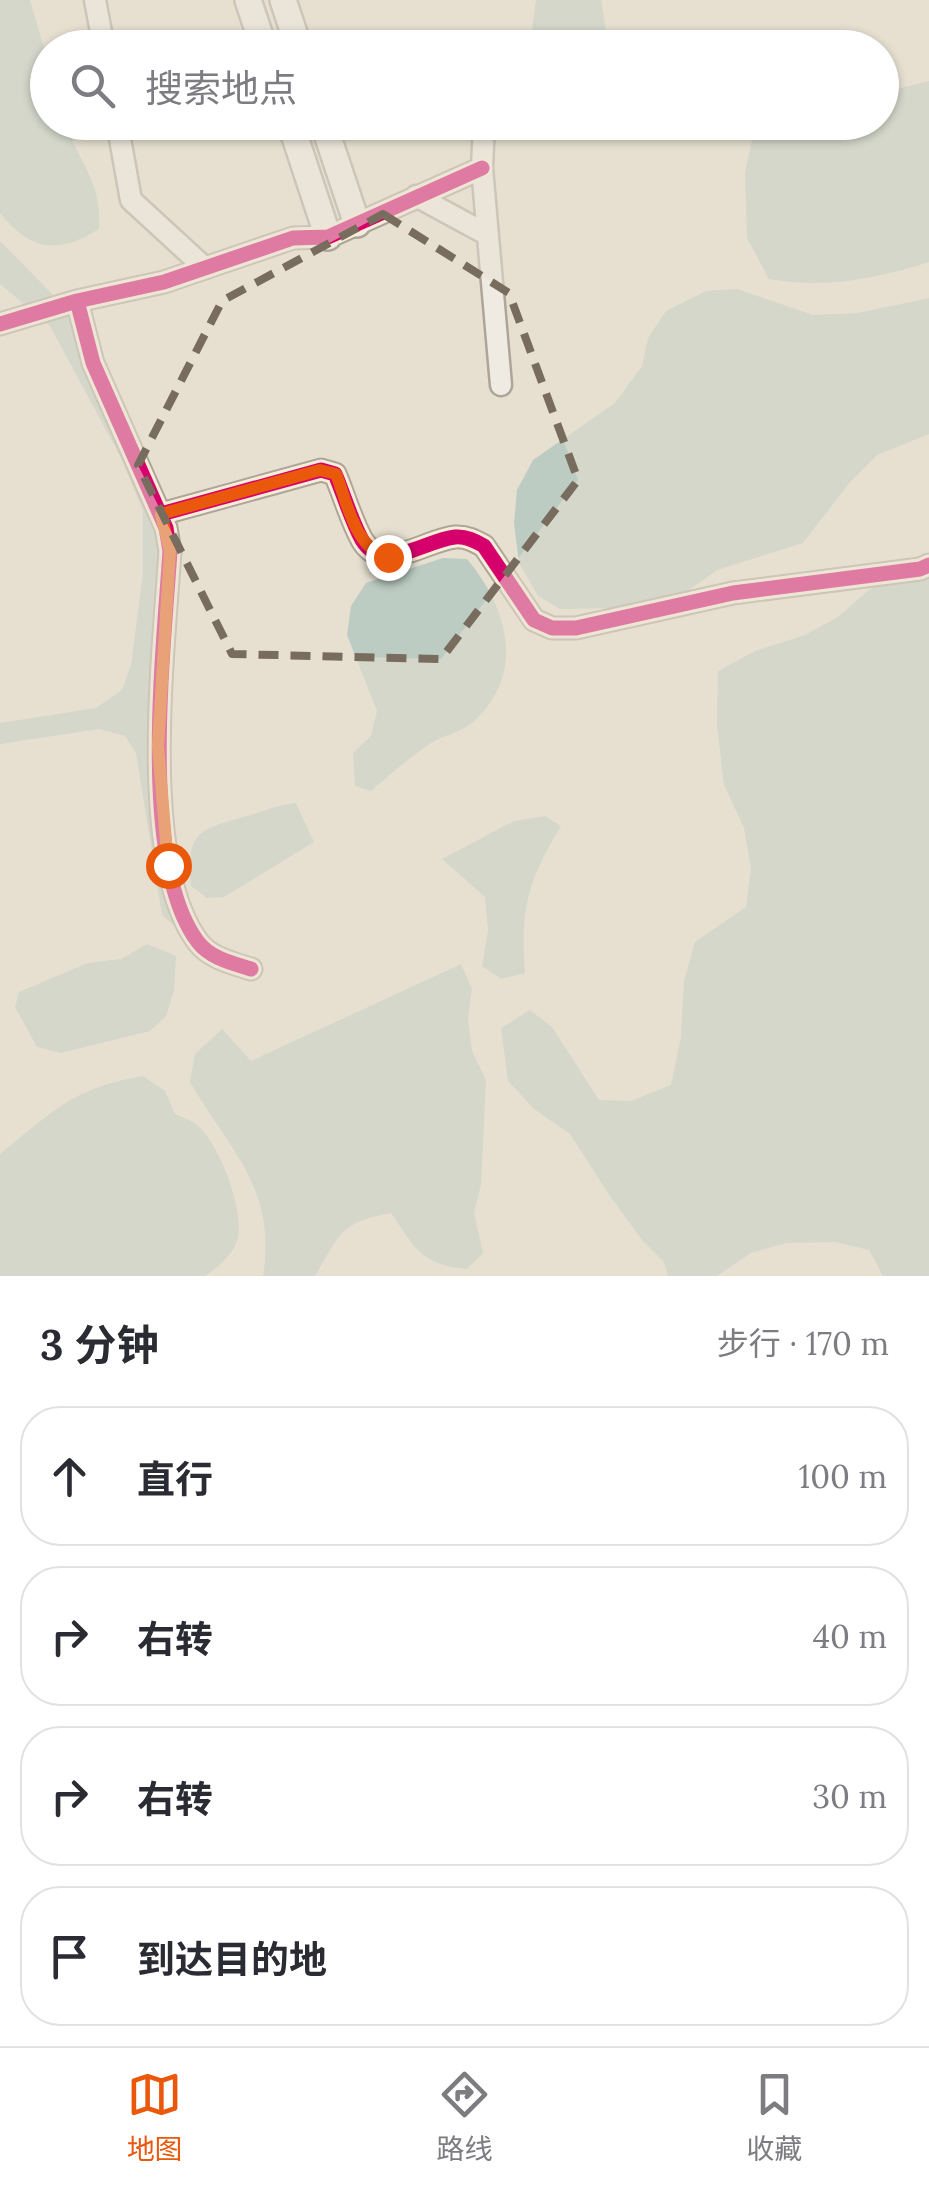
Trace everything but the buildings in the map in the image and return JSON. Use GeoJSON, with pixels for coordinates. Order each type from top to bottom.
{"type":"FeatureCollection","features":[{"type":"Feature","properties":{"kind":"street"},"geometry":{"type":"LineString","coordinates":[[95,0],[101,30]]}},
{"type":"Feature","properties":{"kind":"street"},"geometry":{"type":"LineString","coordinates":[[248,0],[258,30]]}},
{"type":"Feature","properties":{"kind":"street"},"geometry":{"type":"LineString","coordinates":[[283,0],[292,30]]}},
{"type":"Feature","properties":{"kind":"street"},"geometry":{"type":"LineString","coordinates":[[120,140],[132,200],[205,268]]}},
{"type":"Feature","properties":{"kind":"street"},"geometry":{"type":"LineString","coordinates":[[296,140],[328,237]]}},
{"type":"Feature","properties":{"kind":"street"},"geometry":{"type":"LineString","coordinates":[[330,140],[357,224]]}},
{"type":"Feature","properties":{"kind":"street"},"geometry":{"type":"LineString","coordinates":[[483,140],[482,168],[501,385]]}},
{"type":"Feature","properties":{"kind":"street"},"geometry":{"type":"LineString","coordinates":[[0,324],[164,282],[293,238],[328,237],[482,168]]}},
{"type":"Feature","properties":{"kind":"street"},"geometry":{"type":"LineString","coordinates":[[416,196],[488,235]]}},
{"type":"Feature","properties":{"kind":"street"},"geometry":{"type":"LineString","coordinates":[[72,303],[93,363],[161,514],[170,551],[158,746],[168,865],[185,919],[199,944],[217,958],[251,970]]}},
{"type":"Feature","properties":{"kind":"street"},"geometry":{"type":"LineString","coordinates":[[161,514],[320,470],[336,474],[363,542],[376,554],[388,557],[455,537],[472,539],[484,546],[534,620],[552,628],[576,628],[734,592],[920,570],[929,565]]}},
{"type":"Feature","properties":{"kind":"highlighted area"},"geometry":{"type":"Polygon","coordinates":[[[383,214],[509,293],[578,480],[441,659],[232,654],[138,465],[222,301],[383,214]]]}},
{"type":"Feature","properties":{"kind":"shaded area"},"geometry":{"type":"Polygon","coordinates":[[[0,0],[30,0],[39,30],[30,30],[30,140],[72,140],[97,197],[99,229],[70,243],[45,245],[23,235],[0,213],[0,0]]]}},
{"type":"Feature","properties":{"kind":"shaded area"},"geometry":{"type":"Polygon","coordinates":[[[536,0],[601,0],[606,30],[532,30],[536,0]]]}},
{"type":"Feature","properties":{"kind":"shaded area"},"geometry":{"type":"Polygon","coordinates":[[[929,81],[929,262],[850,281],[769,279],[747,238],[745,172],[752,140],[899,140],[899,89],[929,81]]]}},
{"type":"Feature","properties":{"kind":"shaded area"},"geometry":{"type":"Polygon","coordinates":[[[0,241],[61,303],[131,452],[163,544],[149,700],[153,771],[177,928],[162,915],[136,753],[125,736],[99,729],[0,744],[0,723],[96,708],[122,690],[131,665],[143,573],[143,511],[120,456],[50,326],[0,284],[0,241]]]}},
{"type":"Feature","properties":{"kind":"shaded area"},"geometry":{"type":"Polygon","coordinates":[[[737,289],[813,315],[858,313],[929,298],[929,434],[877,455],[850,482],[803,543],[717,570],[682,595],[617,608],[560,609],[538,596],[519,563],[514,523],[517,490],[533,460],[615,403],[642,366],[648,338],[666,311],[706,291],[737,289]]]}},
{"type":"Feature","properties":{"kind":"shaded area"},"geometry":{"type":"Polygon","coordinates":[[[443,558],[467,559],[493,598],[506,641],[500,684],[489,704],[468,726],[431,743],[371,791],[355,786],[353,753],[371,736],[377,711],[347,635],[351,606],[366,583],[443,558]]]}},
{"type":"Feature","properties":{"kind":"shaded area"},"geometry":{"type":"Polygon","coordinates":[[[929,574],[929,1276],[883,1276],[869,1250],[835,1242],[786,1243],[751,1253],[717,1276],[668,1276],[664,1262],[642,1240],[570,1134],[534,1109],[508,1081],[501,1028],[530,1010],[552,1027],[599,1100],[631,1101],[671,1085],[681,1037],[684,981],[695,942],[746,907],[751,868],[744,828],[724,785],[717,726],[718,671],[755,651],[805,635],[838,617],[870,589],[929,574]]]}},
{"type":"Feature","properties":{"kind":"shaded area"},"geometry":{"type":"Polygon","coordinates":[[[296,803],[314,842],[224,897],[207,898],[191,886],[191,854],[198,836],[227,822],[296,803]]]}},
{"type":"Feature","properties":{"kind":"shaded area"},"geometry":{"type":"Polygon","coordinates":[[[545,816],[561,826],[529,896],[524,931],[525,973],[501,979],[482,966],[488,930],[485,897],[442,859],[514,821],[545,816]]]}},
{"type":"Feature","properties":{"kind":"shaded area"},"geometry":{"type":"Polygon","coordinates":[[[147,944],[176,956],[174,990],[166,1016],[150,1031],[61,1053],[37,1047],[15,1007],[19,992],[88,963],[121,959],[147,944]]]}},
{"type":"Feature","properties":{"kind":"shaded area"},"geometry":{"type":"Polygon","coordinates":[[[461,964],[472,989],[468,1018],[472,1051],[486,1080],[481,1185],[474,1213],[483,1253],[467,1269],[429,1259],[413,1245],[391,1213],[351,1226],[336,1240],[315,1276],[263,1276],[266,1245],[257,1194],[190,1082],[195,1054],[222,1029],[251,1061],[461,964]]]}},
{"type":"Feature","properties":{"kind":"shaded area"},"geometry":{"type":"Polygon","coordinates":[[[143,1076],[165,1091],[175,1114],[194,1123],[213,1146],[238,1213],[239,1229],[232,1252],[205,1276],[0,1276],[0,1154],[65,1103],[98,1087],[143,1076]]]}},
{"type":"Feature","properties":{"kind":"cycle path"},"geometry":{"type":"LineString","coordinates":[[0,324],[77,301],[164,282],[293,238],[328,237],[482,168]]}},
{"type":"Feature","properties":{"kind":"cycle path"},"geometry":{"type":"LineString","coordinates":[[77,301],[93,363],[166,528],[170,551],[159,753],[167,861],[179,906],[198,942],[215,956],[251,969]]}},
{"type":"Feature","properties":{"kind":"cycle path"},"geometry":{"type":"LineString","coordinates":[[161,514],[321,470],[335,474],[358,532],[371,550],[393,555],[443,539],[463,537],[474,541],[484,546],[534,620],[552,628],[576,628],[733,593],[929,565]]}},
{"type":"Feature","properties":{"kind":"route"},"geometry":{"type":"LineString","coordinates":[[168,865],[158,746],[170,551],[161,514],[320,470],[336,474],[363,542],[376,554],[388,557]]}}]}
